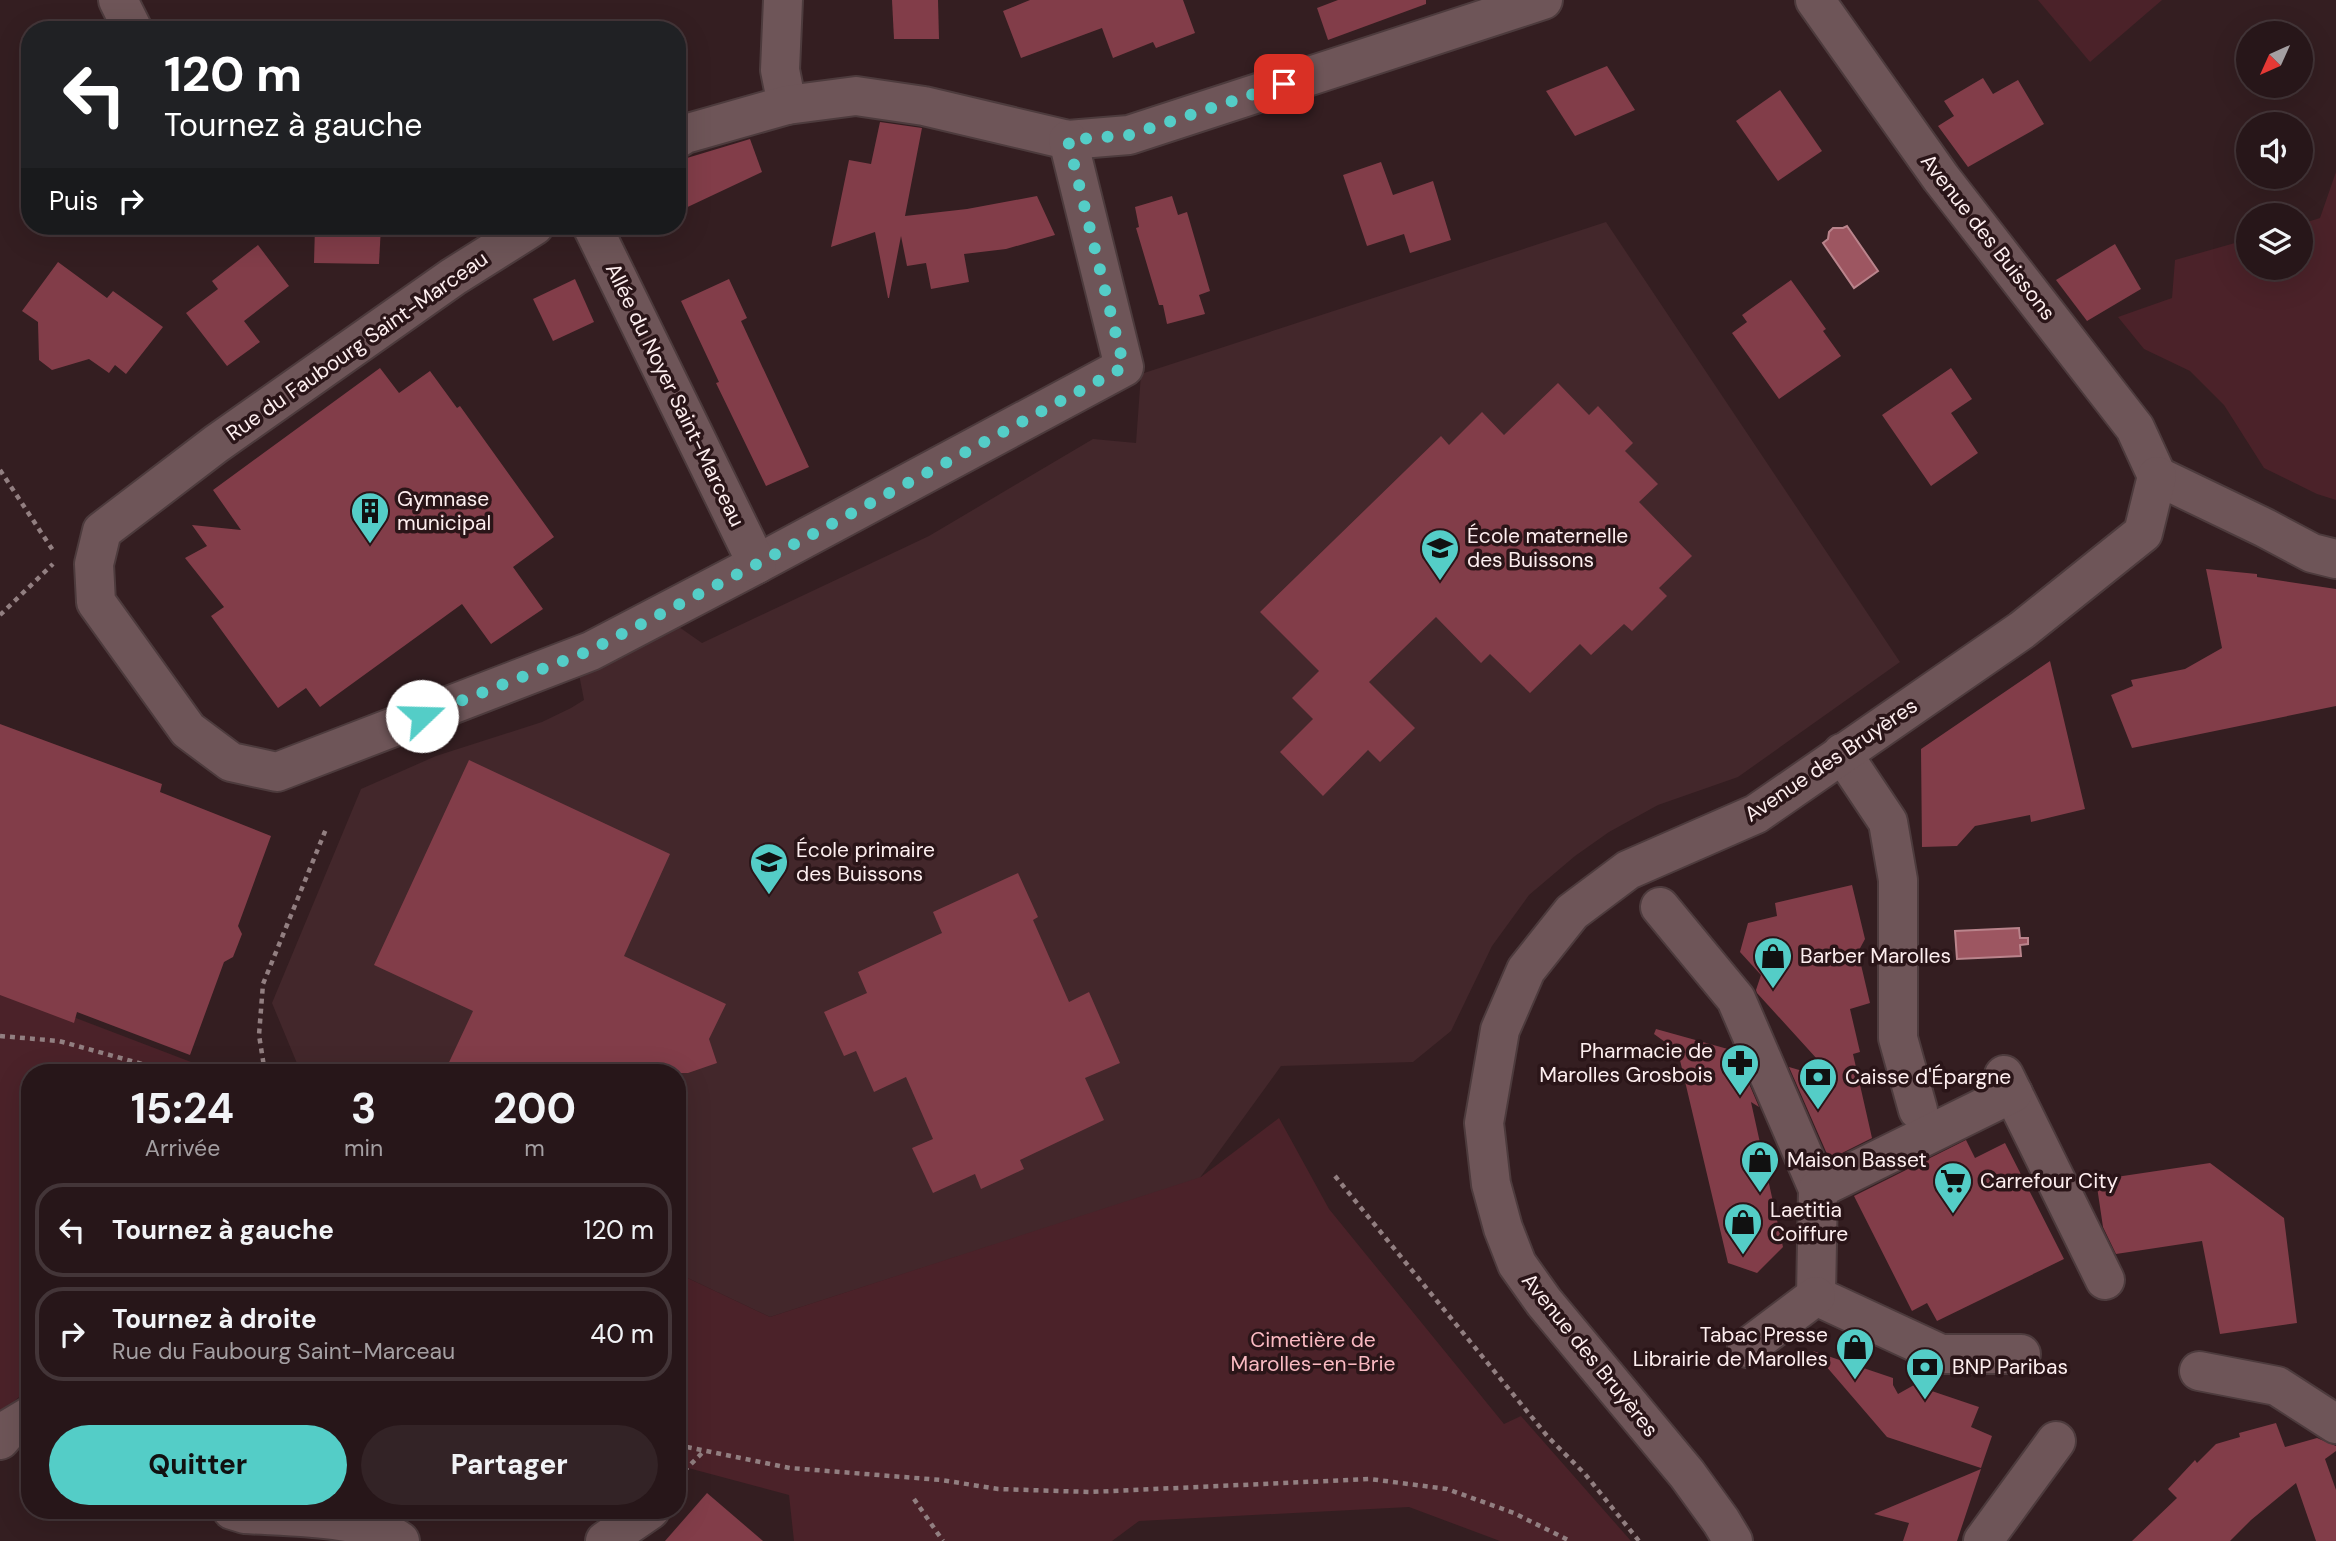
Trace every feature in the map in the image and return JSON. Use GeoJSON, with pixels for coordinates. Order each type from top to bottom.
{"type":"FeatureCollection","features":[{"type":"Feature","properties":{"kind":"street"},"geometry":{"type":"LineString","coordinates":[[117,0],[128,21]]}},
{"type":"Feature","properties":{"kind":"street"},"geometry":{"type":"LineString","coordinates":[[783,0],[780,70],[787,105]]}},
{"type":"Feature","properties":{"kind":"street"},"geometry":{"type":"LineString","coordinates":[[686,134],[787,105],[856,96],[925,106],[1068,140],[1129,135],[1543,0]]}},
{"type":"Feature","properties":{"kind":"street","name":"Avenue des Buissons"},"geometry":{"type":"LineString","coordinates":[[1815,0],[1941,178],[2135,428],[2157,476]]}},
{"type":"Feature","properties":{"kind":"street","name":"Rue du Faubourg Saint-Marceau"},"geometry":{"type":"LineString","coordinates":[[520,235],[453,277],[216,444],[102,531],[94,564],[96,602],[188,730],[231,762],[277,772],[591,650],[1124,367],[1068,140]]}},
{"type":"Feature","properties":{"kind":"street","name":"Allée du Noyer Saint-Marceau"},"geometry":{"type":"LineString","coordinates":[[596,235],[757,564]]}},
{"type":"Feature","properties":{"kind":"street"},"geometry":{"type":"LineString","coordinates":[[2157,476],[2312,553],[2336,559]]}},
{"type":"Feature","properties":{"kind":"street","name":"Avenue des Bruyères"},"geometry":{"type":"LineString","coordinates":[[1733,1541],[1687,1474],[1544,1303],[1517,1264],[1503,1228],[1491,1184],[1484,1123],[1500,1030],[1526,970],[1572,912],[1628,870],[1756,814],[2022,630],[2143,534],[2157,476]]}},
{"type":"Feature","properties":{"kind":"street"},"geometry":{"type":"LineString","coordinates":[[1842,753],[1888,822],[1898,880],[1898,1038],[1918,1110]]}},
{"type":"Feature","properties":{"kind":"street"},"geometry":{"type":"LineString","coordinates":[[1660,908],[1736,999],[1818,1189],[1816,1296]]}},
{"type":"Feature","properties":{"kind":"street"},"geometry":{"type":"LineString","coordinates":[[1818,1189],[2008,1084],[2105,1280]]}},
{"type":"Feature","properties":{"kind":"street"},"geometry":{"type":"LineString","coordinates":[[1747,1348],[1816,1296]]}},
{"type":"Feature","properties":{"kind":"street"},"geometry":{"type":"LineString","coordinates":[[1816,1296],[1941,1354],[2021,1354]]}},
{"type":"Feature","properties":{"kind":"street"},"geometry":{"type":"LineString","coordinates":[[2199,1371],[2277,1386],[2336,1424]]}},
{"type":"Feature","properties":{"kind":"street"},"geometry":{"type":"LineString","coordinates":[[0,1440],[10,1428],[21,1421]]}},
{"type":"Feature","properties":{"kind":"street"},"geometry":{"type":"LineString","coordinates":[[1983,1541],[2056,1441]]}},
{"type":"Feature","properties":{"kind":"street"},"geometry":{"type":"LineString","coordinates":[[309,1519],[361,1523],[400,1541]]}},
{"type":"Feature","properties":{"kind":"street"},"geometry":{"type":"LineString","coordinates":[[606,1541],[637,1519]]}},
{"type":"Feature","properties":{"kind":"path"},"geometry":{"type":"LineString","coordinates":[[0,470],[58,558],[0,615]]}},
{"type":"Feature","properties":{"kind":"path"},"geometry":{"type":"LineString","coordinates":[[264,1064],[259,1035],[263,984],[326,829]]}},
{"type":"Feature","properties":{"kind":"path"},"geometry":{"type":"LineString","coordinates":[[0,1036],[59,1041],[142,1064]]}},
{"type":"Feature","properties":{"kind":"path"},"geometry":{"type":"LineString","coordinates":[[1335,1176],[1548,1437],[1585,1474],[1639,1541]]}},
{"type":"Feature","properties":{"kind":"path"},"geometry":{"type":"LineString","coordinates":[[686,1447],[790,1468],[941,1479],[998,1489],[1090,1492],[1370,1479],[1447,1489],[1514,1513],[1570,1541]]}},
{"type":"Feature","properties":{"kind":"path"},"geometry":{"type":"LineString","coordinates":[[686,1469],[704,1451]]}},
{"type":"Feature","properties":{"kind":"path"},"geometry":{"type":"LineString","coordinates":[[914,1499],[943,1541]]}},
{"type":"Feature","properties":{"kind":"shaded area"},"geometry":{"type":"Polygon","coordinates":[[[1606,222],[1900,662],[1738,777],[1658,805],[1609,832],[1575,856],[1529,895],[1492,946],[1451,1031],[1413,1062],[1281,1066],[1199,1179],[770,1317],[686,1277],[686,1064],[297,1064],[272,1003],[361,789],[436,756],[542,722],[584,700],[578,669],[679,627],[702,643],[929,536],[1093,439],[1136,443],[1141,374],[1606,222]]]}},
{"type":"Feature","properties":{"kind":"shaded area"},"geometry":{"type":"Polygon","coordinates":[[[1847,226],[1878,271],[1854,288],[1823,243],[1833,228],[1847,226]]]}},
{"type":"Feature","properties":{"kind":"shaded area"},"geometry":{"type":"Polygon","coordinates":[[[2019,928],[2020,938],[2028,938],[2028,944],[2020,945],[2021,956],[1957,959],[1955,931],[2019,928]]]}},
{"type":"Feature","properties":{"kind":"green space"},"geometry":{"type":"Polygon","coordinates":[[[2038,0],[2162,0],[2090,62],[2038,0]]]}},
{"type":"Feature","properties":{"kind":"green space"},"geometry":{"type":"Polygon","coordinates":[[[2336,172],[2336,500],[2317,494],[2264,468],[2224,405],[2190,371],[2144,349],[2118,317],[2172,298],[2175,260],[2236,243],[2236,280],[2313,280],[2313,220],[2320,218],[2336,172]]]}},
{"type":"Feature","properties":{"kind":"green space"},"geometry":{"type":"Polygon","coordinates":[[[0,989],[197,1064],[21,1064],[21,1396],[0,1414],[0,989]]]}},
{"type":"Feature","properties":{"kind":"green space","name":"Cimetière de Marolles-en-Brie"},"geometry":{"type":"Polygon","coordinates":[[[1279,1118],[1329,1209],[1504,1424],[1521,1416],[1631,1541],[1500,1541],[1409,1507],[1139,1521],[1112,1541],[794,1541],[789,1495],[686,1467],[686,1277],[770,1317],[1201,1177],[1279,1118]]]}},
{"type":"Feature","properties":{"kind":"building"},"geometry":{"type":"Polygon","coordinates":[[[892,0],[938,0],[939,39],[894,39],[892,0]]]}},
{"type":"Feature","properties":{"kind":"building"},"geometry":{"type":"Polygon","coordinates":[[[1030,0],[1183,0],[1195,33],[1156,48],[1153,42],[1113,58],[1102,28],[1021,58],[1003,11],[1030,0]]]}},
{"type":"Feature","properties":{"kind":"building"},"geometry":{"type":"Polygon","coordinates":[[[1338,0],[1426,0],[1426,4],[1328,40],[1317,8],[1338,0]]]}},
{"type":"Feature","properties":{"kind":"building"},"geometry":{"type":"Polygon","coordinates":[[[1607,66],[1635,110],[1575,136],[1546,91],[1607,66]]]}},
{"type":"Feature","properties":{"kind":"building"},"geometry":{"type":"Polygon","coordinates":[[[1983,78],[1993,94],[2018,80],[2044,124],[1968,167],[1938,126],[1954,116],[1944,101],[1983,78]]]}},
{"type":"Feature","properties":{"kind":"building"},"geometry":{"type":"Polygon","coordinates":[[[1780,90],[1822,151],[1778,181],[1736,121],[1780,90]]]}},
{"type":"Feature","properties":{"kind":"building"},"geometry":{"type":"Polygon","coordinates":[[[880,122],[922,128],[905,216],[967,209],[1037,196],[1055,235],[1006,249],[964,254],[969,282],[931,289],[926,263],[907,266],[901,236],[888,298],[875,232],[831,247],[849,160],[871,164],[880,122]]]}},
{"type":"Feature","properties":{"kind":"building"},"geometry":{"type":"Polygon","coordinates":[[[750,139],[762,172],[686,208],[686,158],[750,139]]]}},
{"type":"Feature","properties":{"kind":"building"},"geometry":{"type":"Polygon","coordinates":[[[1381,162],[1393,195],[1433,181],[1451,240],[1410,253],[1404,234],[1367,246],[1343,175],[1381,162]]]}},
{"type":"Feature","properties":{"kind":"building"},"geometry":{"type":"Polygon","coordinates":[[[1172,196],[1178,215],[1187,212],[1210,291],[1199,295],[1205,314],[1167,324],[1136,228],[1139,227],[1135,207],[1172,196]]]}},
{"type":"Feature","properties":{"kind":"building"},"geometry":{"type":"Polygon","coordinates":[[[315,235],[381,235],[379,264],[314,263],[315,235]]]}},
{"type":"Feature","properties":{"kind":"building"},"geometry":{"type":"Polygon","coordinates":[[[2115,244],[2141,289],[2087,321],[2056,280],[2115,244]]]}},
{"type":"Feature","properties":{"kind":"building"},"geometry":{"type":"Polygon","coordinates":[[[258,245],[289,286],[244,321],[260,342],[227,366],[186,313],[218,289],[212,281],[258,245]]]}},
{"type":"Feature","properties":{"kind":"building"},"geometry":{"type":"Polygon","coordinates":[[[58,262],[107,298],[113,291],[163,327],[126,374],[115,365],[109,373],[89,359],[52,370],[39,360],[38,322],[22,311],[58,262]]]}},
{"type":"Feature","properties":{"kind":"building"},"geometry":{"type":"Polygon","coordinates":[[[575,279],[594,322],[553,341],[533,299],[575,279]]]}},
{"type":"Feature","properties":{"kind":"building"},"geometry":{"type":"Polygon","coordinates":[[[729,279],[747,318],[741,321],[809,467],[766,486],[716,383],[719,382],[681,301],[729,279]]]}},
{"type":"Feature","properties":{"kind":"building"},"geometry":{"type":"Polygon","coordinates":[[[1791,280],[1826,329],[1823,331],[1841,356],[1779,399],[1732,333],[1747,322],[1742,315],[1791,280]]]}},
{"type":"Feature","properties":{"kind":"building","name":"Gymnase municipal"},"geometry":{"type":"Polygon","coordinates":[[[380,368],[399,393],[430,371],[457,408],[460,406],[554,537],[513,567],[543,609],[491,644],[462,604],[320,707],[306,688],[278,708],[211,616],[224,607],[185,558],[207,546],[192,525],[241,530],[213,490],[380,368]]]}},
{"type":"Feature","properties":{"kind":"building"},"geometry":{"type":"Polygon","coordinates":[[[1951,368],[1972,399],[1951,413],[1978,453],[1931,486],[1882,415],[1951,368]]]}},
{"type":"Feature","properties":{"kind":"building","name":"École maternelle des Buissons"},"geometry":{"type":"Polygon","coordinates":[[[1558,383],[1589,415],[1598,406],[1633,443],[1625,451],[1658,484],[1639,502],[1692,556],[1659,588],[1667,596],[1632,631],[1624,624],[1591,655],[1580,644],[1530,693],[1490,654],[1481,663],[1436,617],[1369,682],[1415,728],[1380,762],[1368,750],[1323,796],[1280,752],[1313,719],[1292,698],[1319,671],[1260,612],[1441,436],[1449,445],[1482,412],[1504,435],[1558,383]]]}},
{"type":"Feature","properties":{"kind":"building"},"geometry":{"type":"Polygon","coordinates":[[[2206,569],[2257,574],[2257,577],[2336,589],[2336,706],[2132,748],[2111,695],[2133,686],[2131,680],[2185,669],[2222,648],[2206,569]]]}},
{"type":"Feature","properties":{"kind":"building"},"geometry":{"type":"Polygon","coordinates":[[[2050,661],[2085,809],[2031,822],[2030,815],[1975,826],[1957,846],[1922,847],[1921,749],[2050,661]]]}},
{"type":"Feature","properties":{"kind":"building"},"geometry":{"type":"Polygon","coordinates":[[[0,724],[162,784],[160,792],[271,836],[238,926],[242,934],[233,957],[224,962],[190,1055],[77,1012],[74,1023],[0,995],[0,724]]]}},
{"type":"Feature","properties":{"kind":"building"},"geometry":{"type":"Polygon","coordinates":[[[469,760],[670,854],[624,956],[726,1004],[709,1039],[717,1063],[688,1073],[686,1064],[448,1064],[473,1011],[374,965],[469,760]]]}},
{"type":"Feature","properties":{"kind":"building","name":"École primaire des Buissons"},"geometry":{"type":"Polygon","coordinates":[[[1018,873],[1038,917],[1033,920],[1069,1002],[1089,992],[1120,1063],[1085,1078],[1104,1120],[1020,1160],[1024,1169],[981,1189],[975,1174],[933,1193],[912,1148],[933,1139],[906,1077],[874,1092],[856,1051],[844,1056],[824,1012],[867,993],[858,972],[942,933],[933,912],[1018,873]]]}},
{"type":"Feature","properties":{"kind":"building"},"geometry":{"type":"Polygon","coordinates":[[[1852,885],[1865,939],[1858,952],[1870,1003],[1850,1009],[1860,1052],[1853,1054],[1872,1138],[1832,1158],[1827,1154],[1789,1067],[1837,1081],[1757,993],[1761,975],[1740,952],[1748,923],[1777,916],[1775,903],[1852,885]]]}},
{"type":"Feature","properties":{"kind":"building"},"geometry":{"type":"Polygon","coordinates":[[[1656,1029],[1735,1051],[1759,1107],[1751,1102],[1783,1247],[1757,1273],[1728,1263],[1679,1056],[1683,1055],[1654,1034],[1656,1029]]]}},
{"type":"Feature","properties":{"kind":"building","name":"Carrefour City"},"geometry":{"type":"Polygon","coordinates":[[[1966,1140],[1975,1158],[2005,1143],[2064,1259],[1937,1321],[1927,1303],[1912,1311],[1854,1196],[1966,1140]]]}},
{"type":"Feature","properties":{"kind":"building"},"geometry":{"type":"Polygon","coordinates":[[[2210,1163],[2284,1218],[2297,1323],[2220,1334],[2202,1241],[2116,1254],[2103,1227],[2096,1180],[2210,1163]]]}},
{"type":"Feature","properties":{"kind":"building"},"geometry":{"type":"Polygon","coordinates":[[[1813,1351],[1893,1378],[1898,1394],[1914,1385],[1979,1407],[1971,1427],[1992,1436],[1981,1468],[1887,1437],[1813,1351]]]}},
{"type":"Feature","properties":{"kind":"building"},"geometry":{"type":"Polygon","coordinates":[[[2276,1423],[2285,1447],[2317,1438],[2336,1446],[2336,1451],[2325,1459],[2336,1490],[2336,1541],[2316,1541],[2296,1483],[2230,1541],[2132,1541],[2177,1498],[2168,1489],[2195,1460],[2197,1463],[2216,1444],[2240,1437],[2239,1433],[2276,1423]]]}},
{"type":"Feature","properties":{"kind":"building"},"geometry":{"type":"Polygon","coordinates":[[[1981,1469],[1957,1541],[1903,1541],[1909,1523],[1874,1514],[1981,1469]]]}},
{"type":"Feature","properties":{"kind":"building"},"geometry":{"type":"Polygon","coordinates":[[[707,1493],[763,1541],[665,1541],[707,1493]]]}},
{"type":"Feature","properties":{"kind":"place","name":"Gymnase municipal"},"geometry":{"type":"Point","coordinates":[370,545]}},
{"type":"Feature","properties":{"kind":"place","name":"École maternelle des Buissons"},"geometry":{"type":"Point","coordinates":[1440,582]}},
{"type":"Feature","properties":{"kind":"place","name":"École primaire des Buissons"},"geometry":{"type":"Point","coordinates":[769,896]}},
{"type":"Feature","properties":{"kind":"place","name":"Barber Marolles"},"geometry":{"type":"Point","coordinates":[1773,990]}},
{"type":"Feature","properties":{"kind":"place","name":"Pharmacie de Marolles Grosbois"},"geometry":{"type":"Point","coordinates":[1740,1097]}},
{"type":"Feature","properties":{"kind":"place","name":"Caisse d'Épargne"},"geometry":{"type":"Point","coordinates":[1818,1111]}},
{"type":"Feature","properties":{"kind":"place","name":"Maison Basset"},"geometry":{"type":"Point","coordinates":[1760,1194]}},
{"type":"Feature","properties":{"kind":"place","name":"Carrefour City"},"geometry":{"type":"Point","coordinates":[1953,1215]}},
{"type":"Feature","properties":{"kind":"place","name":"Laetitia Coiffure"},"geometry":{"type":"Point","coordinates":[1743,1256]}},
{"type":"Feature","properties":{"kind":"place","name":"Tabac Presse Librairie de Marolles"},"geometry":{"type":"Point","coordinates":[1855,1381]}},
{"type":"Feature","properties":{"kind":"place","name":"BNP Paribas"},"geometry":{"type":"Point","coordinates":[1925,1401]}},
{"type":"Feature","properties":{"kind":"route"},"geometry":{"type":"LineString","coordinates":[[422,716],[591,650],[1124,367],[1068,140],[1129,135],[1284,84]]}}]}
